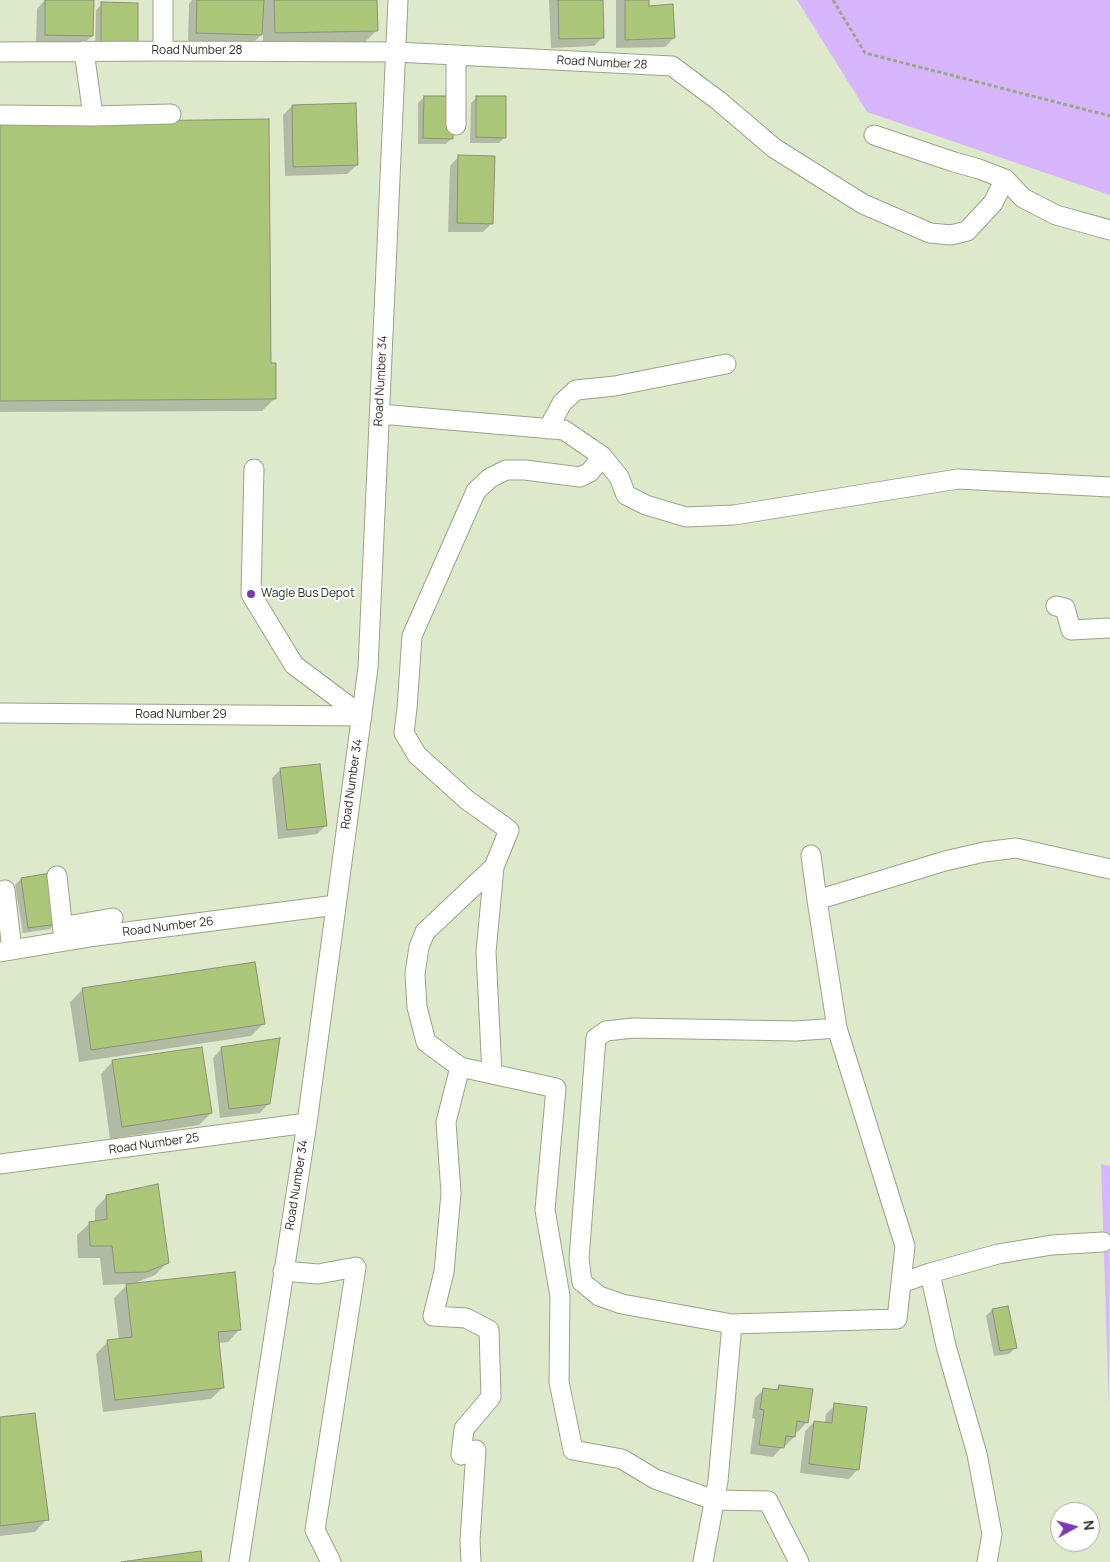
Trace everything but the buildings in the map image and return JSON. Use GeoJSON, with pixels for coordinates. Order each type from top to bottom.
{"type":"FeatureCollection","features":[{"type":"Feature","properties":{"kind":"street"},"geometry":{"type":"LineString","coordinates":[[163,0],[163,51]]}},
{"type":"Feature","properties":{"kind":"street","name":"Road Number 34"},"geometry":{"type":"LineString","coordinates":[[239,1562],[307,1123],[368,668],[398,0]]}},
{"type":"Feature","properties":{"kind":"street","name":"Road Number 28"},"geometry":{"type":"LineString","coordinates":[[0,52],[396,52],[672,66],[719,101],[774,148],[863,204],[930,233],[951,235],[967,231],[993,203],[1005,179]]}},
{"type":"Feature","properties":{"kind":"street"},"geometry":{"type":"LineString","coordinates":[[84,52],[93,116]]}},
{"type":"Feature","properties":{"kind":"street"},"geometry":{"type":"LineString","coordinates":[[456,56],[456,125]]}},
{"type":"Feature","properties":{"kind":"street"},"geometry":{"type":"LineString","coordinates":[[0,115],[93,116],[171,114]]}},
{"type":"Feature","properties":{"kind":"street"},"geometry":{"type":"LineString","coordinates":[[874,135],[1005,179],[1023,198],[1056,215],[1110,230]]}},
{"type":"Feature","properties":{"kind":"street"},"geometry":{"type":"LineString","coordinates":[[548,429],[562,403],[576,390],[616,386],[726,364]]}},
{"type":"Feature","properties":{"kind":"street"},"geometry":{"type":"LineString","coordinates":[[380,414],[564,430],[602,456],[620,477],[626,494],[646,505],[686,517],[734,515],[958,480],[1110,487]]}},
{"type":"Feature","properties":{"kind":"street"},"geometry":{"type":"LineString","coordinates":[[492,1074],[486,952],[494,867],[509,830],[467,800],[417,755],[404,733],[412,636],[476,491],[490,478],[506,470],[580,477],[590,472],[602,456]]}},
{"type":"Feature","properties":{"kind":"street"},"geometry":{"type":"LineString","coordinates":[[254,469],[251,594],[294,665],[362,716]]}},
{"type":"Feature","properties":{"kind":"street"},"geometry":{"type":"LineString","coordinates":[[1056,606],[1065,608],[1071,630],[1110,628]]}},
{"type":"Feature","properties":{"kind":"street","name":"Road Number 29"},"geometry":{"type":"LineString","coordinates":[[0,714],[362,716]]}},
{"type":"Feature","properties":{"kind":"street"},"geometry":{"type":"LineString","coordinates":[[817,900],[944,861],[984,852],[1016,848],[1110,869]]}},
{"type":"Feature","properties":{"kind":"street"},"geometry":{"type":"LineString","coordinates":[[811,855],[837,1028],[906,1246],[897,1320],[732,1324],[622,1304],[600,1296],[582,1282],[579,1259],[596,1038],[606,1031],[633,1028],[796,1032],[837,1028]]}},
{"type":"Feature","properties":{"kind":"street"},"geometry":{"type":"LineString","coordinates":[[494,867],[425,932],[419,947],[416,974],[417,1007],[426,1042],[460,1067],[556,1088],[545,1210],[560,1296],[559,1382],[573,1450],[622,1459],[655,1479],[714,1500],[768,1501],[799,1562]]}},
{"type":"Feature","properties":{"kind":"street"},"geometry":{"type":"LineString","coordinates":[[57,876],[68,932]]}},
{"type":"Feature","properties":{"kind":"street"},"geometry":{"type":"LineString","coordinates":[[5,890],[6,951]]}},
{"type":"Feature","properties":{"kind":"street","name":"Road Number 26"},"geometry":{"type":"LineString","coordinates":[[6,951],[68,932],[336,905]]}},
{"type":"Feature","properties":{"kind":"street"},"geometry":{"type":"LineString","coordinates":[[95,929],[113,918]]}},
{"type":"Feature","properties":{"kind":"street"},"geometry":{"type":"LineString","coordinates":[[460,1067],[446,1122],[451,1193],[444,1272],[432,1316],[466,1318],[489,1330],[491,1397],[464,1429],[461,1455],[476,1450],[470,1562]]}},
{"type":"Feature","properties":{"kind":"street","name":"Road Number 25"},"geometry":{"type":"LineString","coordinates":[[0,1164],[307,1123]]}},
{"type":"Feature","properties":{"kind":"street"},"geometry":{"type":"LineString","coordinates":[[901,1284],[930,1273],[998,1254],[1052,1245],[1103,1242]]}},
{"type":"Feature","properties":{"kind":"street"},"geometry":{"type":"LineString","coordinates":[[283,1271],[318,1274],[356,1267],[315,1530],[331,1562]]}},
{"type":"Feature","properties":{"kind":"street"},"geometry":{"type":"LineString","coordinates":[[930,1273],[946,1346],[977,1454],[992,1534],[987,1562]]}},
{"type":"Feature","properties":{"kind":"street"},"geometry":{"type":"LineString","coordinates":[[703,1562],[718,1481],[732,1324]]}},
{"type":"Feature","properties":{"kind":"path"},"geometry":{"type":"LineString","coordinates":[[833,0],[865,53],[1110,116]]}},
{"type":"Feature","properties":{"kind":"shaded area"},"geometry":{"type":"Polygon","coordinates":[[[797,0],[1110,0],[1110,195],[867,112],[797,0]]]}},
{"type":"Feature","properties":{"kind":"shaded area"},"geometry":{"type":"Polygon","coordinates":[[[1101,1164],[1110,1166],[1109,1407],[1101,1164]]]}},
{"type":"Feature","properties":{"kind":"place","name":"Wagle Bus Depot"},"geometry":{"type":"Point","coordinates":[251,594]}}]}
